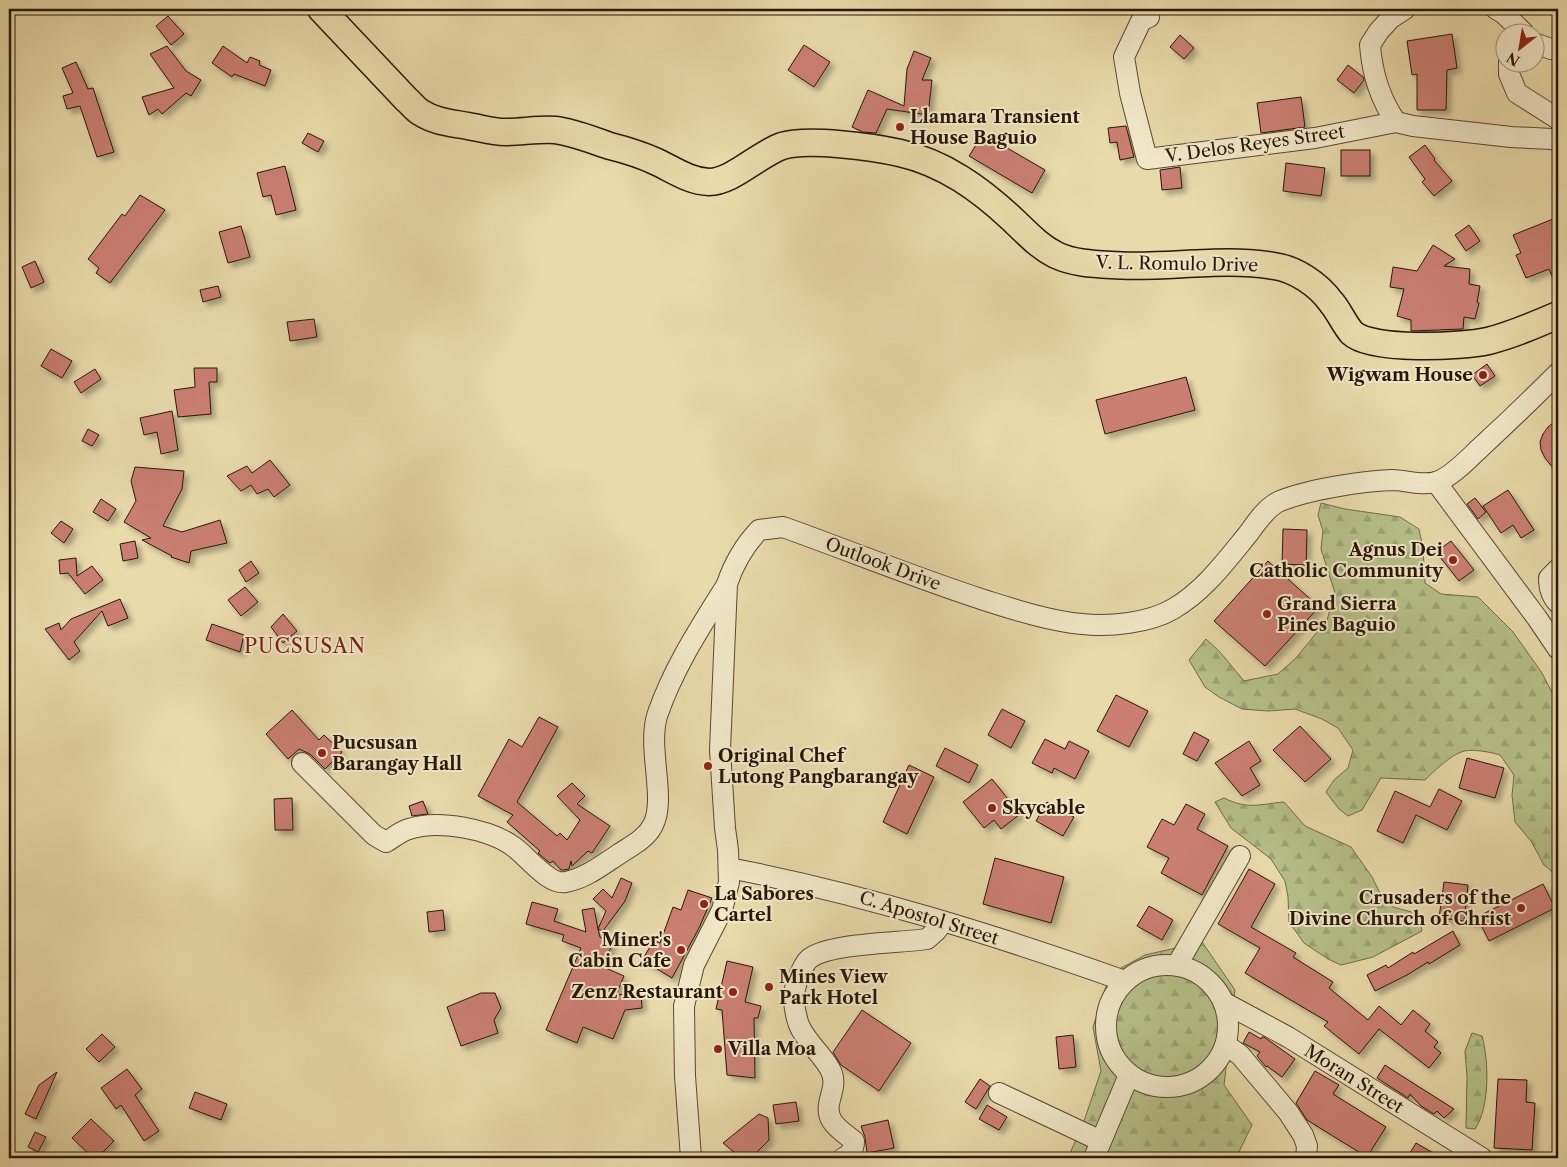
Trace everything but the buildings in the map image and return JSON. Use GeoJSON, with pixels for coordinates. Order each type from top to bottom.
{"type":"FeatureCollection","features":[{"type":"Feature","properties":{"kind":"main road","name":"V. L. Romulo Drive"},"geometry":{"type":"LineString","coordinates":[[321,9],[406,100],[420,112],[442,122],[501,133],[556,130],[638,154],[682,176],[711,182],[722,180],[745,165],[781,146],[797,143],[822,143],[870,148],[902,154],[928,162],[968,182],[1014,220],[1034,240],[1057,256],[1091,264],[1126,266],[1244,263],[1276,266],[1290,270],[1306,279],[1330,300],[1353,333],[1362,339],[1377,343],[1453,346],[1484,342],[1510,335],[1558,315]]}},
{"type":"Feature","properties":{"kind":"street"},"geometry":{"type":"LineString","coordinates":[[1405,9],[1391,18],[1370,45],[1378,86],[1386,108],[1396,122],[1413,126],[1558,141]]}},
{"type":"Feature","properties":{"kind":"street"},"geometry":{"type":"LineString","coordinates":[[1496,9],[1511,22]]}},
{"type":"Feature","properties":{"kind":"street","name":"V. Delos Reyes Street"},"geometry":{"type":"LineString","coordinates":[[1148,17],[1141,21],[1124,57],[1130,93],[1147,158],[1306,139],[1396,122]]}},
{"type":"Feature","properties":{"kind":"street"},"geometry":{"type":"LineString","coordinates":[[1544,47],[1558,49]]}},
{"type":"Feature","properties":{"kind":"street"},"geometry":{"type":"LineString","coordinates":[[1509,72],[1517,93],[1558,119]]}},
{"type":"Feature","properties":{"kind":"street"},"geometry":{"type":"LineString","coordinates":[[1558,373],[1467,459],[1451,473],[1436,482],[1558,649]]}},
{"type":"Feature","properties":{"kind":"street","name":"Outlook Drive"},"geometry":{"type":"LineString","coordinates":[[692,1158],[685,1076],[684,1006],[694,965],[722,910],[729,882],[720,750],[727,584],[742,550],[759,530],[783,528],[936,584],[1020,611],[1084,624],[1120,624],[1149,619],[1172,610],[1192,596],[1222,565],[1262,516],[1276,503],[1306,493],[1367,483],[1392,480],[1436,482]]}},
{"type":"Feature","properties":{"kind":"street"},"geometry":{"type":"LineString","coordinates":[[1558,569],[1550,578],[1549,587],[1554,599],[1558,603]]}},
{"type":"Feature","properties":{"kind":"street"},"geometry":{"type":"LineString","coordinates":[[302,763],[374,835],[386,842],[408,829],[456,826],[490,834],[504,840],[552,880],[562,883],[575,880],[592,872],[638,842],[653,825],[658,804],[653,742],[657,714],[678,666],[727,584]]}},
{"type":"Feature","properties":{"kind":"street"},"geometry":{"type":"LineString","coordinates":[[1177,965],[1240,856]]}},
{"type":"Feature","properties":{"kind":"street","name":"C. Apostol Street"},"geometry":{"type":"LineString","coordinates":[[729,868],[791,880],[873,900],[1052,955],[1125,981]]}},
{"type":"Feature","properties":{"kind":"street"},"geometry":{"type":"LineString","coordinates":[[843,1158],[850,1154],[854,1147],[854,1142],[831,1120],[828,1104],[834,1087],[834,1076],[800,1027],[794,1005],[795,987],[800,972],[808,960],[826,951],[927,939],[936,932],[943,922]]}},
{"type":"Feature","properties":{"kind":"street"},"geometry":{"type":"LineString","coordinates":[[1158,965],[1177,965],[1197,972],[1213,985],[1224,1003],[1228,1017],[1229,1032],[1226,1045],[1214,1066],[1196,1080],[1174,1087],[1150,1085],[1129,1074],[1112,1054],[1105,1028],[1110,1002],[1125,981],[1140,970],[1158,965]]}},
{"type":"Feature","properties":{"kind":"street","name":"Moran Street"},"geometry":{"type":"LineString","coordinates":[[1224,1003],[1288,1037],[1482,1158]]}},
{"type":"Feature","properties":{"kind":"street"},"geometry":{"type":"LineString","coordinates":[[1226,1045],[1240,1054],[1288,1112],[1303,1134],[1307,1146],[1306,1158]]}},
{"type":"Feature","properties":{"kind":"street"},"geometry":{"type":"LineString","coordinates":[[998,1093],[1098,1150],[1129,1074]]}},
{"type":"Feature","properties":{"kind":"green space"},"geometry":{"type":"Polygon","coordinates":[[[1321,503],[1345,509],[1400,517],[1419,529],[1423,548],[1425,583],[1441,594],[1478,597],[1513,632],[1542,673],[1558,704],[1558,869],[1555,874],[1544,865],[1531,841],[1515,822],[1512,795],[1514,775],[1500,755],[1482,751],[1464,751],[1449,759],[1425,780],[1381,778],[1362,810],[1348,816],[1339,809],[1326,792],[1334,780],[1348,768],[1353,750],[1338,728],[1322,719],[1295,709],[1268,711],[1242,709],[1205,687],[1189,660],[1206,639],[1220,652],[1244,681],[1278,674],[1296,658],[1327,620],[1335,593],[1321,549],[1323,531],[1318,515],[1321,503]]]}},
{"type":"Feature","properties":{"kind":"green space"},"geometry":{"type":"Polygon","coordinates":[[[1224,798],[1247,805],[1284,802],[1305,826],[1351,847],[1372,877],[1382,897],[1393,907],[1419,914],[1422,931],[1373,957],[1341,965],[1304,943],[1289,922],[1285,881],[1271,859],[1231,828],[1215,802],[1224,798]]]}},
{"type":"Feature","properties":{"kind":"green space"},"geometry":{"type":"Polygon","coordinates":[[[1202,942],[1235,990],[1224,1085],[1252,1125],[1236,1158],[1068,1158],[1084,1121],[1101,1071],[1093,1027],[1110,974],[1145,955],[1202,942]]]}},
{"type":"Feature","properties":{"kind":"green space"},"geometry":{"type":"Polygon","coordinates":[[[1472,1033],[1482,1036],[1487,1071],[1486,1096],[1480,1120],[1475,1129],[1466,1128],[1467,1077],[1465,1051],[1472,1033]]]}},
{"type":"Feature","properties":{"kind":"place","name":"Llamara Transient House Baguio"},"geometry":{"type":"Point","coordinates":[900,127]}},
{"type":"Feature","properties":{"kind":"place","name":"Wigwam House"},"geometry":{"type":"Point","coordinates":[1483,375]}},
{"type":"Feature","properties":{"kind":"place","name":"Agnus Dei Catholic Community"},"geometry":{"type":"Point","coordinates":[1453,560]}},
{"type":"Feature","properties":{"kind":"place","name":"Grand Sierra Pines Baguio"},"geometry":{"type":"Point","coordinates":[1267,614]}},
{"type":"Feature","properties":{"kind":"place","name":"Pucsusan Barangay Hall"},"geometry":{"type":"Point","coordinates":[322,753]}},
{"type":"Feature","properties":{"kind":"place","name":"Original Chef Lutong Pangbarangay"},"geometry":{"type":"Point","coordinates":[708,766]}},
{"type":"Feature","properties":{"kind":"place","name":"Skycable"},"geometry":{"type":"Point","coordinates":[992,808]}},
{"type":"Feature","properties":{"kind":"place","name":"La Sabores Cartel"},"geometry":{"type":"Point","coordinates":[704,904]}},
{"type":"Feature","properties":{"kind":"place","name":"Crusaders of the Divine Church of Christ"},"geometry":{"type":"Point","coordinates":[1521,908]}},
{"type":"Feature","properties":{"kind":"place","name":"Miner's Cabin Cafe"},"geometry":{"type":"Point","coordinates":[681,950]}},
{"type":"Feature","properties":{"kind":"place","name":"Mines View Park Hotel"},"geometry":{"type":"Point","coordinates":[769,987]}},
{"type":"Feature","properties":{"kind":"place","name":"Zenz Restaurant"},"geometry":{"type":"Point","coordinates":[733,992]}},
{"type":"Feature","properties":{"kind":"place","name":"Villa Moa"},"geometry":{"type":"Point","coordinates":[718,1049]}},
{"type":"Feature","properties":{"kind":"district","name":"PUCSUSAN"},"geometry":{"type":"Point","coordinates":[305,646]}}]}
